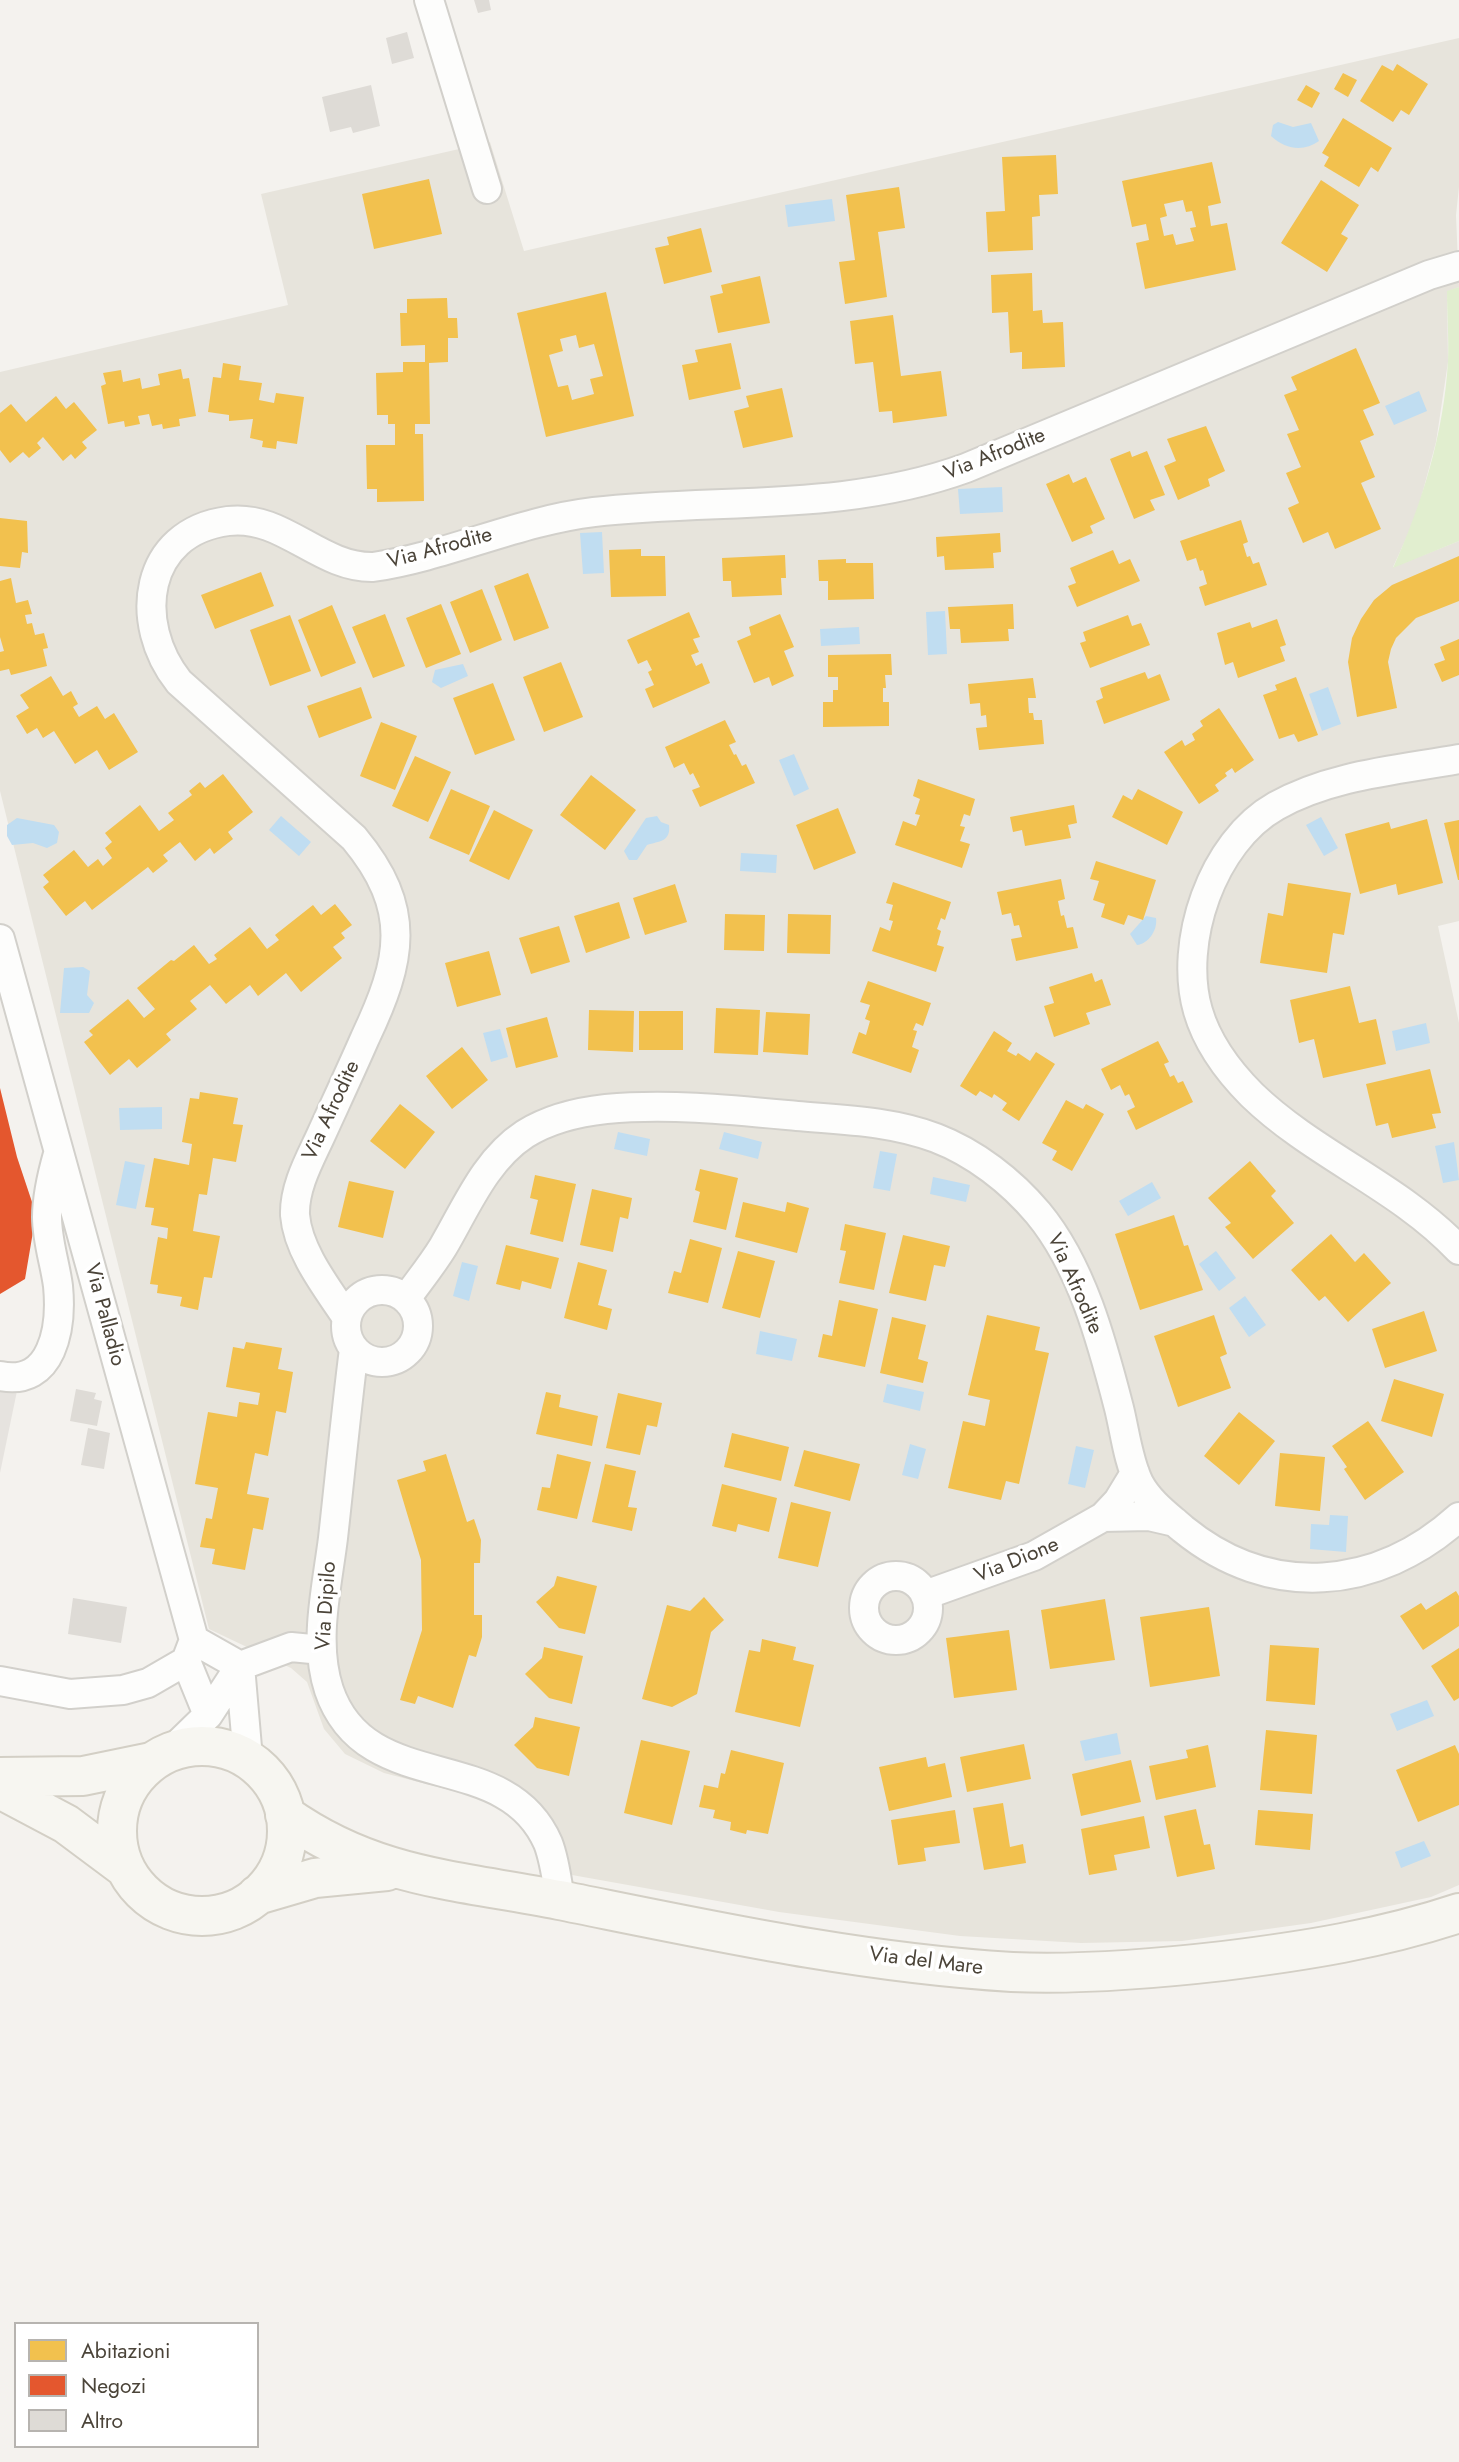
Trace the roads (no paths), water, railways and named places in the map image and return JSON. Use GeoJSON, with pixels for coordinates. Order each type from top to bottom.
{"type":"FeatureCollection","features":[{"type":"Feature","properties":{"kind":"main road"},"geometry":{"type":"LineString","coordinates":[[0,1777],[83,1776],[198,1745],[224,1748],[248,1759],[265,1774],[278,1793],[285,1815],[286,1837],[282,1859],[272,1879],[257,1895],[235,1909],[210,1916],[184,1914],[160,1905],[140,1889],[125,1868],[98,1845],[66,1824],[0,1789]]}},
{"type":"Feature","properties":{"kind":"main road"},"geometry":{"type":"LineString","coordinates":[[125,1868],[117,1840],[119,1810],[131,1783],[161,1756]]}},
{"type":"Feature","properties":{"kind":"main road","name":"Via del Mare"},"geometry":{"type":"LineString","coordinates":[[285,1815],[330,1843],[396,1871],[559,1900],[700,1930],[826,1950],[994,1970],[1048,1973],[1135,1970],[1306,1951],[1383,1937],[1459,1913]]}},
{"type":"Feature","properties":{"kind":"main road","name":"Via del Mare"},"geometry":{"type":"LineString","coordinates":[[257,1895],[330,1875],[396,1871]]}},
{"type":"Feature","properties":{"kind":"street"},"geometry":{"type":"LineString","coordinates":[[429,0],[487,189]]}},
{"type":"Feature","properties":{"kind":"street","name":"Via Afrodite"},"geometry":{"type":"LineString","coordinates":[[347,1318],[305,1248],[296,1222],[297,1196],[311,1157],[387,991],[397,939],[392,901],[375,865],[354,838],[179,682],[164,662],[153,637],[151,600],[159,570],[177,545],[217,523],[248,521],[273,528],[330,559],[353,566],[373,567],[571,515],[822,500],[897,489],[966,468],[1405,285],[1459,266]]}},
{"type":"Feature","properties":{"kind":"street"},"geometry":{"type":"LineString","coordinates":[[1459,758],[1323,786],[1298,795],[1261,817],[1232,845],[1214,874],[1201,915],[1193,975],[1198,1011],[1208,1036],[1228,1067],[1252,1095],[1291,1128],[1423,1218],[1459,1250]]}},
{"type":"Feature","properties":{"kind":"street","name":"Via Palladio"},"geometry":{"type":"LineString","coordinates":[[0,939],[59,1151],[208,1716]]}},
{"type":"Feature","properties":{"kind":"street","name":"Via Afrodite"},"geometry":{"type":"LineString","coordinates":[[406,1299],[440,1252],[460,1214],[499,1157],[521,1137],[548,1122],[607,1109],[700,1109],[898,1127],[935,1138],[967,1153],[1020,1194],[1046,1224],[1067,1258],[1092,1320],[1114,1390],[1135,1473],[1147,1496],[1175,1522],[1217,1553],[1268,1572],[1309,1578],[1355,1574],[1381,1567],[1418,1548],[1459,1517]]}},
{"type":"Feature","properties":{"kind":"street"},"geometry":{"type":"LineString","coordinates":[[0,1377],[23,1377],[37,1372],[46,1363],[51,1348],[59,1301],[47,1207],[59,1151]]}},
{"type":"Feature","properties":{"kind":"street"},"geometry":{"type":"LineString","coordinates":[[385,1290],[406,1299],[415,1311],[418,1321],[414,1343],[398,1359],[376,1362],[360,1353],[349,1339],[347,1318],[359,1299],[369,1293],[385,1290]]}},
{"type":"Feature","properties":{"kind":"street","name":"Via Dipilo"},"geometry":{"type":"LineString","coordinates":[[360,1353],[349,1393],[322,1650],[332,1697],[344,1720],[361,1740],[408,1764],[492,1787],[512,1799],[529,1815],[548,1843],[559,1900]]}},
{"type":"Feature","properties":{"kind":"street","name":"Via Dione"},"geometry":{"type":"LineString","coordinates":[[925,1595],[1034,1556],[1103,1517],[1123,1494],[1135,1473]]}},
{"type":"Feature","properties":{"kind":"street","name":"Via Dione"},"geometry":{"type":"LineString","coordinates":[[1103,1517],[1150,1516],[1175,1522]]}},
{"type":"Feature","properties":{"kind":"street"},"geometry":{"type":"LineString","coordinates":[[161,1756],[208,1716],[240,1666],[291,1647],[322,1650]]}},
{"type":"Feature","properties":{"kind":"street"},"geometry":{"type":"LineString","coordinates":[[0,1681],[58,1692],[107,1693],[148,1683],[190,1651],[240,1666]]}},
{"type":"Feature","properties":{"kind":"street"},"geometry":{"type":"LineString","coordinates":[[240,1666],[248,1759]]}},
{"type":"Feature","properties":{"kind":"water"},"geometry":{"type":"Polygon","coordinates":[[[1278,122],[1293,127],[1311,123],[1319,141],[1307,147],[1289,147],[1271,136],[1273,125],[1278,122]]]}},
{"type":"Feature","properties":{"kind":"water"},"geometry":{"type":"Polygon","coordinates":[[[832,199],[835,221],[788,227],[785,205],[832,199]]]}},
{"type":"Feature","properties":{"kind":"water"},"geometry":{"type":"Polygon","coordinates":[[[1419,391],[1427,411],[1394,425],[1385,406],[1419,391]]]}},
{"type":"Feature","properties":{"kind":"water"},"geometry":{"type":"Polygon","coordinates":[[[1002,487],[1003,512],[960,514],[958,489],[1002,487]]]}},
{"type":"Feature","properties":{"kind":"water"},"geometry":{"type":"Polygon","coordinates":[[[602,532],[604,573],[583,574],[580,533],[602,532]]]}},
{"type":"Feature","properties":{"kind":"water"},"geometry":{"type":"Polygon","coordinates":[[[945,611],[947,654],[928,655],[926,612],[945,611]]]}},
{"type":"Feature","properties":{"kind":"water"},"geometry":{"type":"Polygon","coordinates":[[[859,627],[860,644],[821,646],[820,629],[859,627]]]}},
{"type":"Feature","properties":{"kind":"water"},"geometry":{"type":"Polygon","coordinates":[[[463,664],[468,676],[441,688],[432,682],[435,670],[463,664]]]}},
{"type":"Feature","properties":{"kind":"water"},"geometry":{"type":"Polygon","coordinates":[[[1328,687],[1341,724],[1322,731],[1309,694],[1328,687]]]}},
{"type":"Feature","properties":{"kind":"water"},"geometry":{"type":"Polygon","coordinates":[[[794,754],[809,789],[794,796],[779,760],[794,754]]]}},
{"type":"Feature","properties":{"kind":"water"},"geometry":{"type":"Polygon","coordinates":[[[281,816],[311,842],[299,856],[269,830],[281,816]]]}},
{"type":"Feature","properties":{"kind":"water"},"geometry":{"type":"Polygon","coordinates":[[[657,816],[661,822],[669,825],[668,835],[663,840],[647,845],[637,860],[629,860],[624,851],[646,818],[657,816]]]}},
{"type":"Feature","properties":{"kind":"water"},"geometry":{"type":"Polygon","coordinates":[[[1321,817],[1338,848],[1324,856],[1306,825],[1321,817]]]}},
{"type":"Feature","properties":{"kind":"water"},"geometry":{"type":"Polygon","coordinates":[[[17,818],[54,825],[59,832],[57,843],[47,848],[33,843],[12,845],[7,836],[7,825],[17,818]]]}},
{"type":"Feature","properties":{"kind":"water"},"geometry":{"type":"Polygon","coordinates":[[[741,853],[777,855],[776,873],[740,871],[741,853]]]}},
{"type":"Feature","properties":{"kind":"water"},"geometry":{"type":"Polygon","coordinates":[[[1146,916],[1156,918],[1154,932],[1137,945],[1130,934],[1146,916]]]}},
{"type":"Feature","properties":{"kind":"water"},"geometry":{"type":"Polygon","coordinates":[[[83,967],[90,971],[87,995],[94,1003],[89,1013],[60,1013],[64,968],[83,967]]]}},
{"type":"Feature","properties":{"kind":"water"},"geometry":{"type":"Polygon","coordinates":[[[1426,1023],[1430,1043],[1396,1051],[1392,1031],[1426,1023]]]}},
{"type":"Feature","properties":{"kind":"water"},"geometry":{"type":"Polygon","coordinates":[[[500,1029],[508,1057],[491,1062],[483,1033],[500,1029]]]}},
{"type":"Feature","properties":{"kind":"water"},"geometry":{"type":"Polygon","coordinates":[[[162,1107],[162,1129],[120,1130],[119,1108],[162,1107]]]}},
{"type":"Feature","properties":{"kind":"water"},"geometry":{"type":"Polygon","coordinates":[[[618,1132],[650,1139],[647,1156],[614,1149],[618,1132]]]}},
{"type":"Feature","properties":{"kind":"water"},"geometry":{"type":"Polygon","coordinates":[[[724,1132],[762,1142],[758,1159],[719,1149],[724,1132]]]}},
{"type":"Feature","properties":{"kind":"water"},"geometry":{"type":"Polygon","coordinates":[[[1454,1142],[1459,1180],[1443,1183],[1435,1146],[1454,1142]]]}},
{"type":"Feature","properties":{"kind":"water"},"geometry":{"type":"Polygon","coordinates":[[[880,1151],[897,1154],[890,1191],[873,1188],[880,1151]]]}},
{"type":"Feature","properties":{"kind":"water"},"geometry":{"type":"Polygon","coordinates":[[[125,1161],[145,1165],[136,1209],[116,1205],[125,1161]]]}},
{"type":"Feature","properties":{"kind":"water"},"geometry":{"type":"Polygon","coordinates":[[[933,1177],[970,1185],[966,1202],[930,1194],[933,1177]]]}},
{"type":"Feature","properties":{"kind":"water"},"geometry":{"type":"Polygon","coordinates":[[[1152,1182],[1161,1198],[1128,1216],[1119,1201],[1152,1182]]]}},
{"type":"Feature","properties":{"kind":"water"},"geometry":{"type":"Polygon","coordinates":[[[1216,1251],[1236,1278],[1219,1291],[1199,1264],[1216,1251]]]}},
{"type":"Feature","properties":{"kind":"water"},"geometry":{"type":"Polygon","coordinates":[[[462,1262],[478,1266],[469,1301],[453,1296],[462,1262]]]}},
{"type":"Feature","properties":{"kind":"water"},"geometry":{"type":"Polygon","coordinates":[[[1245,1296],[1266,1325],[1249,1337],[1229,1308],[1245,1296]]]}},
{"type":"Feature","properties":{"kind":"water"},"geometry":{"type":"Polygon","coordinates":[[[760,1331],[797,1339],[792,1361],[756,1354],[760,1331]]]}},
{"type":"Feature","properties":{"kind":"water"},"geometry":{"type":"Polygon","coordinates":[[[887,1384],[924,1392],[920,1411],[883,1402],[887,1384]]]}},
{"type":"Feature","properties":{"kind":"water"},"geometry":{"type":"Polygon","coordinates":[[[910,1444],[926,1449],[918,1479],[902,1475],[910,1444]]]}},
{"type":"Feature","properties":{"kind":"water"},"geometry":{"type":"Polygon","coordinates":[[[1076,1446],[1094,1450],[1085,1488],[1068,1484],[1076,1446]]]}},
{"type":"Feature","properties":{"kind":"water"},"geometry":{"type":"Polygon","coordinates":[[[1330,1515],[1348,1516],[1346,1552],[1310,1549],[1311,1524],[1329,1525],[1330,1515]]]}},
{"type":"Feature","properties":{"kind":"water"},"geometry":{"type":"Polygon","coordinates":[[[1427,1700],[1434,1716],[1397,1731],[1390,1714],[1427,1700]]]}},
{"type":"Feature","properties":{"kind":"water"},"geometry":{"type":"Polygon","coordinates":[[[1117,1733],[1121,1754],[1085,1761],[1080,1741],[1117,1733]]]}},
{"type":"Feature","properties":{"kind":"water"},"geometry":{"type":"Polygon","coordinates":[[[1424,1841],[1431,1856],[1401,1868],[1395,1852],[1424,1841]]]}}]}
